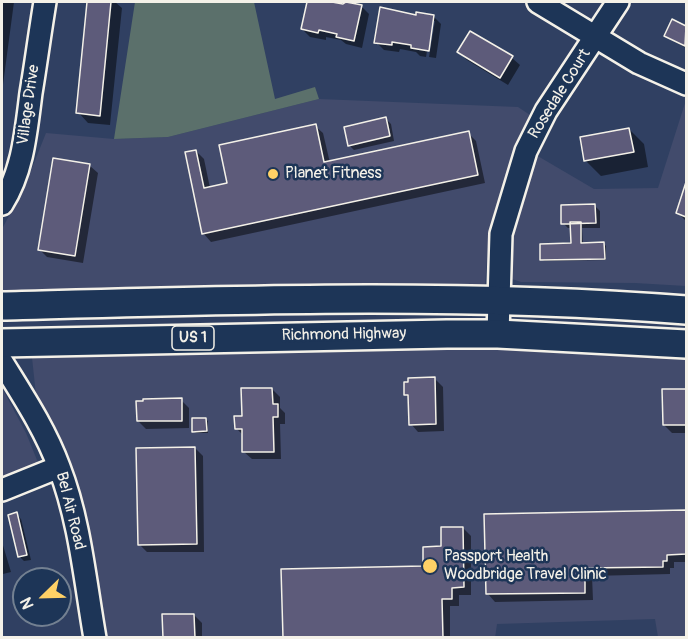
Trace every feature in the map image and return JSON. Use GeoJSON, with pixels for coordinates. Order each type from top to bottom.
{"type":"FeatureCollection","features":[{"type":"Feature","properties":{"kind":"main road","name":"US 1"},"geometry":{"type":"LineString","coordinates":[[2,306],[295,300],[499,301],[579,303],[687,310]]}},
{"type":"Feature","properties":{"kind":"main road","name":"Richmond Highway"},"geometry":{"type":"LineString","coordinates":[[2,343],[384,334],[498,334],[687,344]]}},
{"type":"Feature","properties":{"kind":"street","name":"Village Drive"},"geometry":{"type":"LineString","coordinates":[[2,204],[8,195],[23,149],[45,2]]}},
{"type":"Feature","properties":{"kind":"street"},"geometry":{"type":"LineString","coordinates":[[538,2],[639,63],[687,84]]}},
{"type":"Feature","properties":{"kind":"street","name":"Rosedale Court"},"geometry":{"type":"LineString","coordinates":[[498,334],[501,234],[526,151],[546,111],[618,2]]}},
{"type":"Feature","properties":{"kind":"street","name":"Bel Air Road"},"geometry":{"type":"LineString","coordinates":[[2,362],[35,417],[59,467],[74,515],[95,638]]}},
{"type":"Feature","properties":{"kind":"street"},"geometry":{"type":"LineString","coordinates":[[2,490],[59,467]]}},
{"type":"Feature","properties":{"kind":"shaded area"},"geometry":{"type":"Polygon","coordinates":[[[319,99],[518,107],[530,115],[495,209],[489,233],[485,286],[325,298],[2,290],[2,229],[24,188],[46,133],[114,139],[168,137],[319,99]]]}},
{"type":"Feature","properties":{"kind":"shaded area"},"geometry":{"type":"Polygon","coordinates":[[[686,100],[686,286],[521,282],[512,279],[506,244],[515,203],[536,155],[594,189],[658,188],[686,100]]]}},
{"type":"Feature","properties":{"kind":"shaded area"},"geometry":{"type":"Polygon","coordinates":[[[686,344],[686,637],[658,637],[655,619],[497,624],[495,638],[108,637],[79,494],[62,448],[36,395],[31,348],[686,344]]]}},
{"type":"Feature","properties":{"kind":"shaded area"},"geometry":{"type":"Polygon","coordinates":[[[2,388],[26,433],[39,465],[2,479],[2,388]]]}},
{"type":"Feature","properties":{"kind":"green space"},"geometry":{"type":"Polygon","coordinates":[[[135,2],[254,2],[275,99],[315,87],[319,99],[168,137],[114,139],[135,2]]]}},
{"type":"Feature","properties":{"kind":"building"},"geometry":{"type":"Polygon","coordinates":[[[87,2],[111,2],[100,116],[76,113],[87,2]]]}},
{"type":"Feature","properties":{"kind":"building"},"geometry":{"type":"Polygon","coordinates":[[[307,2],[343,4],[346,2],[362,5],[354,41],[336,37],[337,34],[301,29],[307,2]]]}},
{"type":"Feature","properties":{"kind":"building"},"geometry":{"type":"Polygon","coordinates":[[[380,7],[416,15],[416,12],[434,15],[429,51],[392,42],[392,45],[374,43],[380,7]]]}},
{"type":"Feature","properties":{"kind":"building"},"geometry":{"type":"Polygon","coordinates":[[[672,19],[686,26],[685,46],[664,36],[672,19]]]}},
{"type":"Feature","properties":{"kind":"building"},"geometry":{"type":"Polygon","coordinates":[[[470,31],[513,56],[500,78],[457,52],[470,31]]]}},
{"type":"Feature","properties":{"kind":"building"},"geometry":{"type":"Polygon","coordinates":[[[386,117],[390,136],[348,146],[344,127],[386,117]]]}},
{"type":"Feature","properties":{"kind":"building"},"geometry":{"type":"Polygon","coordinates":[[[316,124],[324,162],[469,131],[478,175],[202,234],[185,152],[196,150],[204,188],[227,183],[219,145],[316,124]]]}},
{"type":"Feature","properties":{"kind":"building"},"geometry":{"type":"Polygon","coordinates":[[[629,128],[634,152],[584,161],[580,137],[629,128]]]}},
{"type":"Feature","properties":{"kind":"building"},"geometry":{"type":"Polygon","coordinates":[[[53,158],[90,164],[75,256],[38,250],[53,158]]]}},
{"type":"Feature","properties":{"kind":"building"},"geometry":{"type":"Polygon","coordinates":[[[686,182],[686,217],[676,213],[686,182]]]}},
{"type":"Feature","properties":{"kind":"building"},"geometry":{"type":"Polygon","coordinates":[[[595,204],[596,223],[561,224],[561,205],[595,204]]]}},
{"type":"Feature","properties":{"kind":"building"},"geometry":{"type":"Polygon","coordinates":[[[570,222],[581,222],[581,243],[604,242],[605,259],[540,260],[540,244],[571,243],[570,222]]]}},
{"type":"Feature","properties":{"kind":"building"},"geometry":{"type":"Polygon","coordinates":[[[435,377],[436,424],[409,425],[408,395],[404,395],[404,382],[408,382],[408,378],[435,377]]]}},
{"type":"Feature","properties":{"kind":"building"},"geometry":{"type":"Polygon","coordinates":[[[241,388],[272,388],[273,404],[278,404],[278,417],[273,417],[274,452],[242,452],[242,429],[235,429],[234,416],[242,416],[241,388]]]}},
{"type":"Feature","properties":{"kind":"building"},"geometry":{"type":"Polygon","coordinates":[[[662,389],[686,389],[686,425],[663,425],[662,389]]]}},
{"type":"Feature","properties":{"kind":"building"},"geometry":{"type":"Polygon","coordinates":[[[182,398],[182,421],[137,421],[136,401],[182,398]]]}},
{"type":"Feature","properties":{"kind":"building"},"geometry":{"type":"Polygon","coordinates":[[[192,418],[206,418],[207,431],[192,432],[192,418]]]}},
{"type":"Feature","properties":{"kind":"building"},"geometry":{"type":"Polygon","coordinates":[[[195,447],[197,544],[138,545],[136,448],[195,447]]]}},
{"type":"Feature","properties":{"kind":"building"},"geometry":{"type":"Polygon","coordinates":[[[686,510],[686,554],[667,555],[667,561],[663,561],[663,567],[585,568],[585,593],[486,594],[484,514],[686,510]]]}},
{"type":"Feature","properties":{"kind":"building"},"geometry":{"type":"Polygon","coordinates":[[[17,512],[27,555],[18,557],[8,515],[17,512]]]}},
{"type":"Feature","properties":{"kind":"building"},"geometry":{"type":"Polygon","coordinates":[[[441,527],[463,527],[464,587],[452,588],[452,599],[442,599],[443,638],[283,638],[281,569],[423,566],[423,547],[441,546],[441,527]]]}},
{"type":"Feature","properties":{"kind":"building"},"geometry":{"type":"Polygon","coordinates":[[[162,614],[194,614],[195,638],[163,638],[162,614]]]}},
{"type":"Feature","properties":{"kind":"place","name":"Planet Fitness"},"geometry":{"type":"Point","coordinates":[273,174]}},
{"type":"Feature","properties":{"kind":"place","name":"Passport Health Woodbridge Travel Clinic"},"geometry":{"type":"Point","coordinates":[430,566]}}]}
